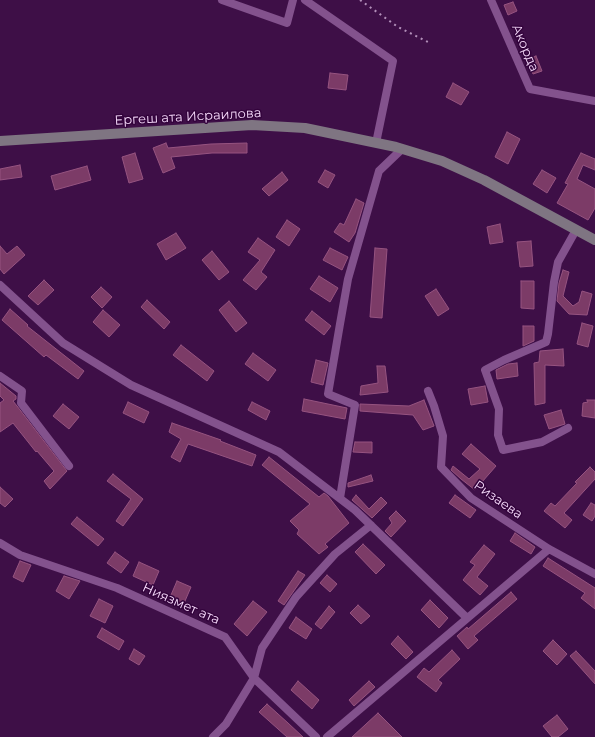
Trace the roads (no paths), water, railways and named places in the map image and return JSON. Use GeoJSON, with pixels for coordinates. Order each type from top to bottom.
{"type":"FeatureCollection","features":[{"type":"Feature","properties":{"kind":"main road","name":"Ергеш ата Исраилова"},"geometry":{"type":"LineString","coordinates":[[0,141],[252,125],[305,128],[402,149],[442,162],[484,180],[595,240]]}},
{"type":"Feature","properties":{"kind":"street"},"geometry":{"type":"LineString","coordinates":[[222,0],[286,23],[293,0]]}},
{"type":"Feature","properties":{"kind":"street"},"geometry":{"type":"LineString","coordinates":[[305,0],[393,61],[376,143]]}},
{"type":"Feature","properties":{"kind":"street","name":"Акорда"},"geometry":{"type":"LineString","coordinates":[[491,0],[530,90],[595,101]]}},
{"type":"Feature","properties":{"kind":"street"},"geometry":{"type":"LineString","coordinates":[[340,498],[355,404],[328,394],[340,324],[348,279],[379,171],[402,149]]}},
{"type":"Feature","properties":{"kind":"street"},"geometry":{"type":"LineString","coordinates":[[568,428],[542,442],[503,450],[498,435],[499,410],[485,370],[546,342],[558,262],[576,230]]}},
{"type":"Feature","properties":{"kind":"street"},"geometry":{"type":"LineString","coordinates":[[0,285],[63,343],[131,385],[280,452],[355,510],[467,618]]}},
{"type":"Feature","properties":{"kind":"street"},"geometry":{"type":"LineString","coordinates":[[0,376],[22,391],[20,403],[69,466]]}},
{"type":"Feature","properties":{"kind":"street","name":"Ризаева"},"geometry":{"type":"LineString","coordinates":[[428,391],[443,436],[441,467],[471,498],[549,549],[595,574]]}},
{"type":"Feature","properties":{"kind":"street"},"geometry":{"type":"LineString","coordinates":[[213,737],[226,724],[254,678],[262,648],[296,597],[335,554],[371,525]]}},
{"type":"Feature","properties":{"kind":"street","name":"Ниязмет ата"},"geometry":{"type":"LineString","coordinates":[[0,543],[20,555],[117,588],[225,637],[254,678],[316,737]]}},
{"type":"Feature","properties":{"kind":"street"},"geometry":{"type":"LineString","coordinates":[[327,737],[549,549]]}},
{"type":"Feature","properties":{"kind":"railway"},"geometry":{"type":"LineString","coordinates":[[360,0],[398,27],[430,43]]}}]}
